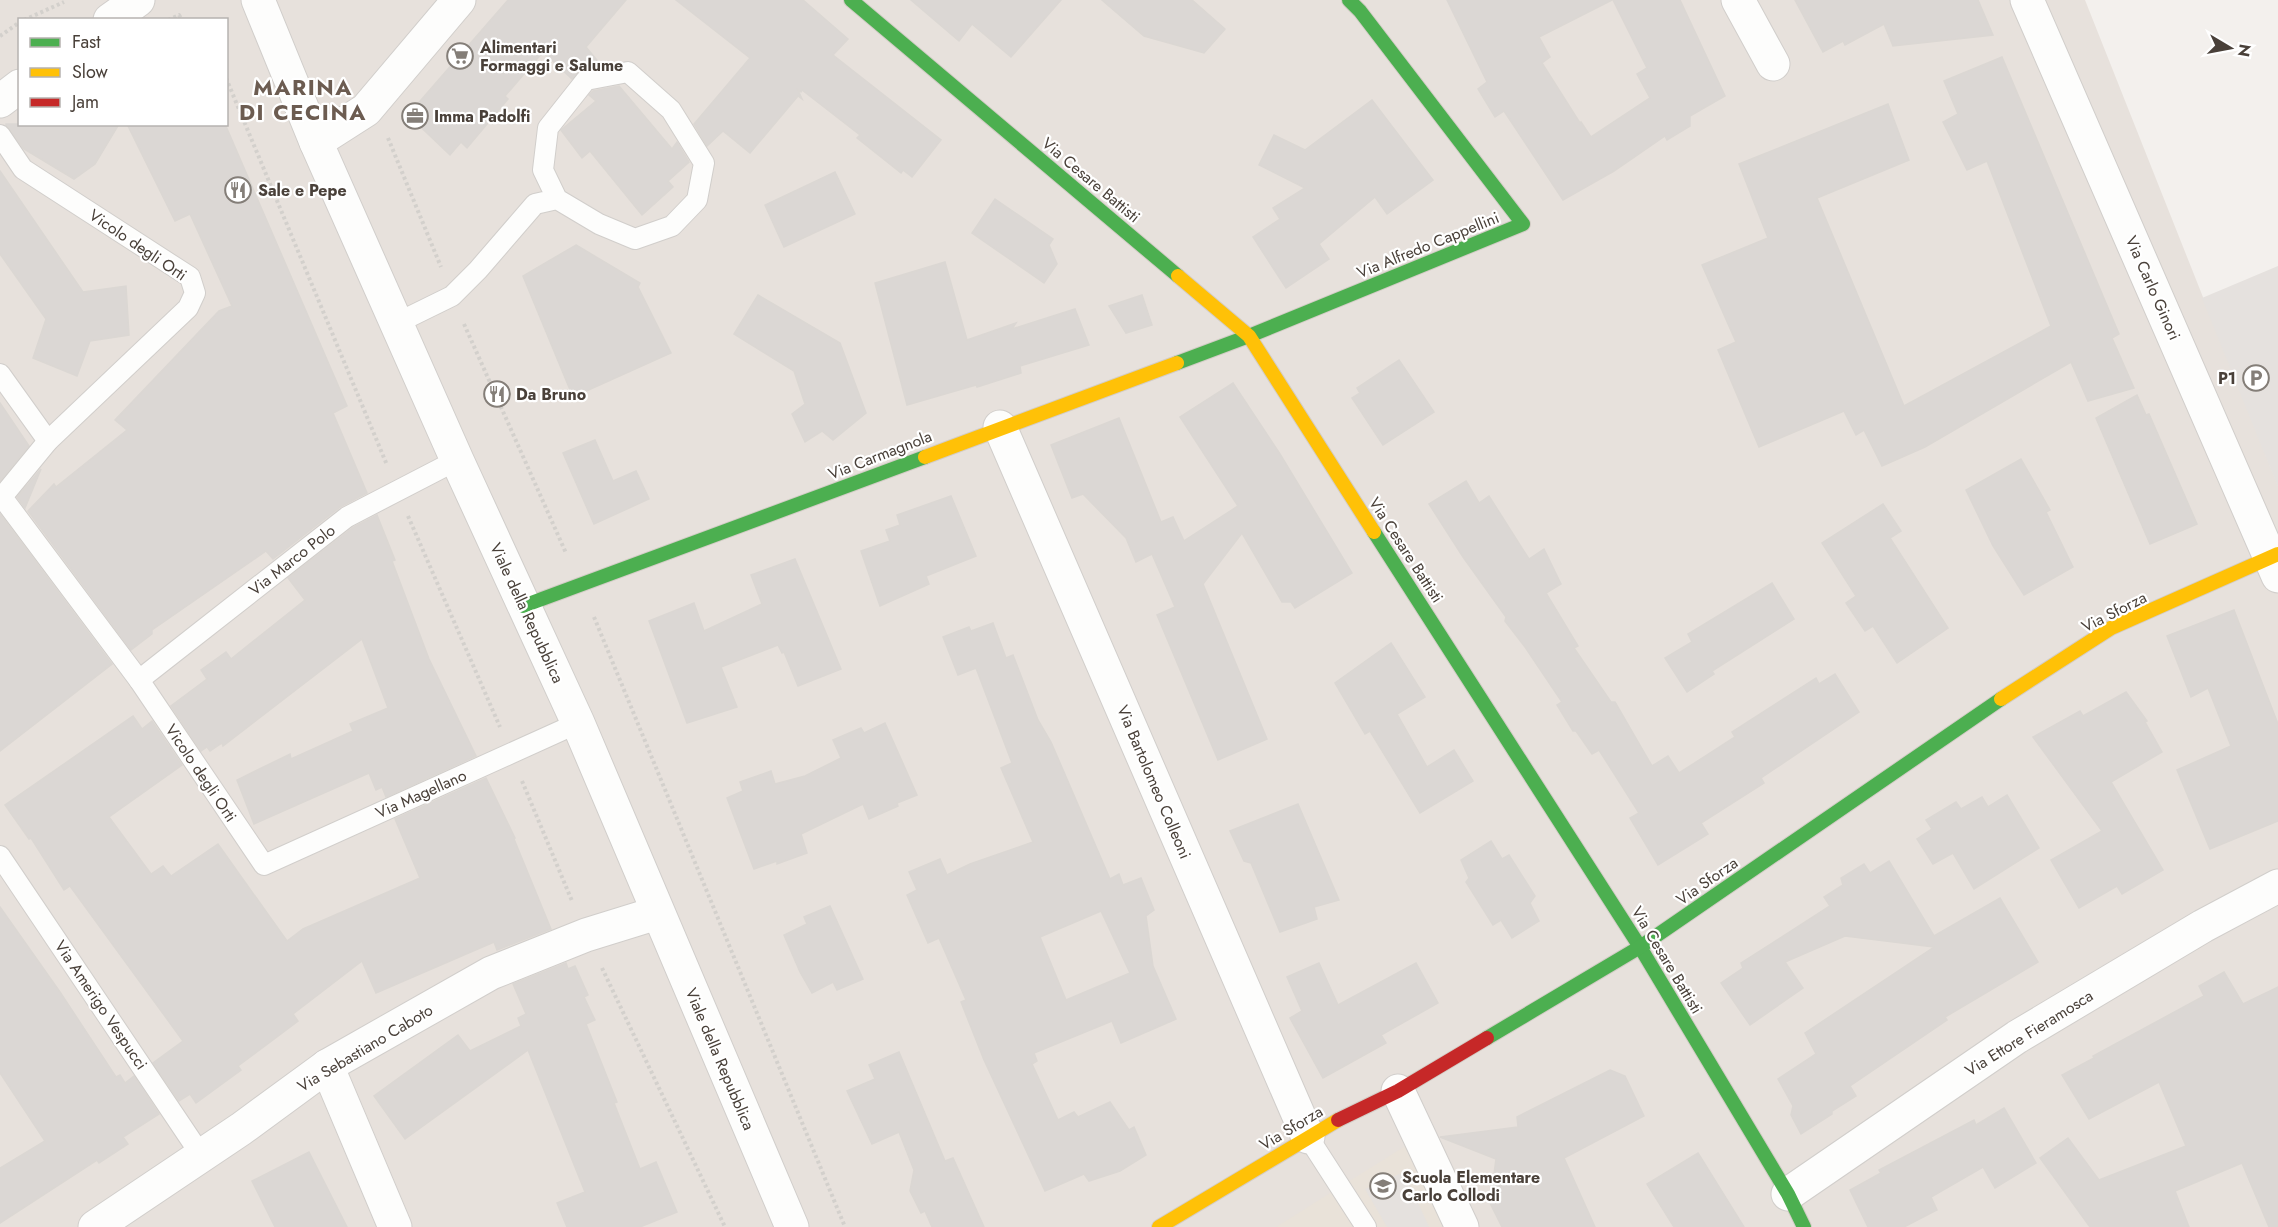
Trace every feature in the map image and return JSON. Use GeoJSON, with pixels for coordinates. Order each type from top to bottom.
{"type":"FeatureCollection","features":[{"type":"Feature","properties":{"kind":"street"},"geometry":{"type":"LineString","coordinates":[[113,18],[138,0]]}},
{"type":"Feature","properties":{"kind":"street","name":"Viale della Repubblica"},"geometry":{"type":"LineString","coordinates":[[258,0],[316,142],[457,460],[578,723],[792,1227]]}},
{"type":"Feature","properties":{"kind":"street"},"geometry":{"type":"LineString","coordinates":[[316,142],[366,110],[459,0]]}},
{"type":"Feature","properties":{"kind":"street","name":"Via Cesare Battisti"},"geometry":{"type":"LineString","coordinates":[[851,0],[1249,336],[1640,947],[1788,1194],[1804,1227]]}},
{"type":"Feature","properties":{"kind":"street","name":"Via Alfredo Cappellini"},"geometry":{"type":"LineString","coordinates":[[1249,336],[1523,224],[1360,11],[1349,0]]}},
{"type":"Feature","properties":{"kind":"street"},"geometry":{"type":"LineString","coordinates":[[1738,0],[1773,64]]}},
{"type":"Feature","properties":{"kind":"street","name":"Via Carlo Ginori"},"geometry":{"type":"LineString","coordinates":[[2027,0],[2276,562]]}},
{"type":"Feature","properties":{"kind":"street"},"geometry":{"type":"LineString","coordinates":[[0,101],[18,88]]}},
{"type":"Feature","properties":{"kind":"street","name":"Via Carmagnola"},"geometry":{"type":"LineString","coordinates":[[523,606],[1249,336]]}},
{"type":"Feature","properties":{"kind":"street","name":"Via Bartolomeo Colleoni"},"geometry":{"type":"LineString","coordinates":[[1000,427],[1308,1137]]}},
{"type":"Feature","properties":{"kind":"street","name":"Via Sforza"},"geometry":{"type":"LineString","coordinates":[[1159,1227],[1308,1137],[1398,1090],[1640,947],[1984,710],[2111,628],[2276,562]]}},
{"type":"Feature","properties":{"kind":"street","name":"Via Ettore Fieramosca"},"geometry":{"type":"LineString","coordinates":[[1788,1194],[2017,1036],[2203,926],[2278,886]]}},
{"type":"Feature","properties":{"kind":"street","name":"Via Sebastiano Caboto"},"geometry":{"type":"LineString","coordinates":[[95,1227],[327,1066],[491,973],[586,935],[657,913]]}},
{"type":"Feature","properties":{"kind":"street"},"geometry":{"type":"LineString","coordinates":[[327,1066],[395,1227]]}},
{"type":"Feature","properties":{"kind":"street"},"geometry":{"type":"LineString","coordinates":[[1398,1090],[1462,1227]]}},
{"type":"Feature","properties":{"kind":"lane"},"geometry":{"type":"LineString","coordinates":[[397,323],[452,296],[536,204],[557,199],[599,224],[635,239],[672,226],[697,200],[704,164],[671,110],[628,72],[586,80],[548,128],[543,170],[557,199]]}},
{"type":"Feature","properties":{"kind":"lane","name":"Vicolo degli Orti"},"geometry":{"type":"LineString","coordinates":[[0,135],[23,170],[190,277],[195,293],[188,308],[48,441],[2,497],[139,680],[264,865]]}},
{"type":"Feature","properties":{"kind":"lane"},"geometry":{"type":"LineString","coordinates":[[0,374],[48,441]]}},
{"type":"Feature","properties":{"kind":"lane","name":"Via Marco Polo"},"geometry":{"type":"LineString","coordinates":[[139,680],[347,517],[457,460]]}},
{"type":"Feature","properties":{"kind":"lane","name":"Via Magellano"},"geometry":{"type":"LineString","coordinates":[[264,865],[578,723]]}},
{"type":"Feature","properties":{"kind":"lane","name":"Via Amerigo Vespucci"},"geometry":{"type":"LineString","coordinates":[[0,856],[201,1155]]}},
{"type":"Feature","properties":{"kind":"lane"},"geometry":{"type":"LineString","coordinates":[[1308,1137],[1366,1227]]}},
{"type":"Feature","properties":{"kind":"path"},"geometry":{"type":"LineString","coordinates":[[28,18],[64,2]]}},
{"type":"Feature","properties":{"kind":"path"},"geometry":{"type":"LineString","coordinates":[[0,36],[18,23]]}},
{"type":"Feature","properties":{"kind":"path"},"geometry":{"type":"LineString","coordinates":[[228,83],[391,476]]}},
{"type":"Feature","properties":{"kind":"path"},"geometry":{"type":"LineString","coordinates":[[366,110],[386,132],[452,296],[566,554]]}},
{"type":"Feature","properties":{"kind":"path"},"geometry":{"type":"LineString","coordinates":[[408,515],[501,729]]}},
{"type":"Feature","properties":{"kind":"path"},"geometry":{"type":"LineString","coordinates":[[590,607],[845,1227]]}},
{"type":"Feature","properties":{"kind":"path"},"geometry":{"type":"LineString","coordinates":[[521,778],[573,902]]}},
{"type":"Feature","properties":{"kind":"path"},"geometry":{"type":"LineString","coordinates":[[600,962],[725,1227]]}},
{"type":"Feature","properties":{"kind":"shaded area"},"geometry":{"type":"Polygon","coordinates":[[[0,0],[2085,0],[2278,486],[2278,1227],[0,1227],[0,0]]]}},
{"type":"Feature","properties":{"kind":"shaded area","name":"P1"},"geometry":{"type":"Polygon","coordinates":[[[2278,266],[2278,487],[2202,298],[2278,266]]]}},
{"type":"Feature","properties":{"kind":"shaded area","name":"Scuola Elementare Carlo Collodi"},"geometry":{"type":"Polygon","coordinates":[[[1407,1145],[1443,1227],[1276,1227],[1407,1145]]]}},
{"type":"Feature","properties":{"kind":"shaded area"},"geometry":{"type":"Polygon","coordinates":[[[1404,1172],[1429,1227],[1387,1227],[1365,1189],[1404,1172]]]}},
{"type":"Feature","properties":{"kind":"building"},"geometry":{"type":"Polygon","coordinates":[[[508,0],[626,0],[586,47],[601,65],[583,69],[572,79],[543,52],[505,96],[508,99],[467,148],[461,142],[450,155],[408,115],[508,0]]]}},
{"type":"Feature","properties":{"kind":"building"},"geometry":{"type":"Polygon","coordinates":[[[676,0],[803,0],[848,39],[833,55],[941,140],[912,177],[903,170],[901,173],[857,138],[860,135],[802,90],[801,92],[798,90],[802,99],[798,96],[750,153],[723,131],[707,146],[694,124],[750,58],[676,0]]]}},
{"type":"Feature","properties":{"kind":"building"},"geometry":{"type":"Polygon","coordinates":[[[911,0],[1061,0],[1011,57],[972,24],[959,41],[911,0]]]}},
{"type":"Feature","properties":{"kind":"building"},"geometry":{"type":"Polygon","coordinates":[[[1102,0],[1192,0],[1225,29],[1204,53],[1144,36],[1102,0]]]}},
{"type":"Feature","properties":{"kind":"building"},"geometry":{"type":"Polygon","coordinates":[[[1447,0],[1612,0],[1539,37],[1550,57],[1542,63],[1591,137],[1650,98],[1637,74],[1647,68],[1613,0],[1680,0],[1725,96],[1690,116],[1690,126],[1667,140],[1665,136],[1614,171],[1563,200],[1504,111],[1495,117],[1478,89],[1487,82],[1447,0]]]}},
{"type":"Feature","properties":{"kind":"building"},"geometry":{"type":"Polygon","coordinates":[[[1795,0],[1978,0],[1993,35],[1893,46],[1884,24],[1845,45],[1843,41],[1823,52],[1795,0]]]}},
{"type":"Feature","properties":{"kind":"building"},"geometry":{"type":"Polygon","coordinates":[[[2002,57],[2119,334],[2112,338],[2134,388],[2088,401],[2071,362],[1925,447],[1882,466],[1864,430],[1856,435],[1844,411],[1759,447],[1718,350],[1736,342],[1702,265],[1768,238],[1739,164],[1888,104],[1909,160],[1817,198],[1904,406],[2051,326],[1987,161],[1967,170],[1943,122],[1958,114],[1944,81],[2002,57]]]}},
{"type":"Feature","properties":{"kind":"building"},"geometry":{"type":"Polygon","coordinates":[[[619,86],[672,149],[677,142],[689,162],[668,181],[673,187],[642,215],[590,151],[582,158],[561,130],[596,101],[589,95],[593,91],[619,86]]]}},
{"type":"Feature","properties":{"kind":"building"},"geometry":{"type":"Polygon","coordinates":[[[1372,100],[1433,180],[1387,214],[1375,197],[1319,244],[1329,259],[1286,288],[1253,237],[1280,219],[1273,208],[1305,188],[1259,165],[1274,135],[1305,150],[1372,100]]]}},
{"type":"Feature","properties":{"kind":"building"},"geometry":{"type":"Polygon","coordinates":[[[6,124],[118,126],[95,164],[74,179],[24,149],[6,124]]]}},
{"type":"Feature","properties":{"kind":"building"},"geometry":{"type":"Polygon","coordinates":[[[128,126],[226,126],[347,406],[333,413],[367,493],[340,507],[273,559],[266,551],[152,630],[152,634],[131,650],[28,511],[54,484],[56,487],[127,430],[115,420],[219,311],[232,306],[190,214],[175,221],[128,126]]]}},
{"type":"Feature","properties":{"kind":"building"},"geometry":{"type":"Polygon","coordinates":[[[0,171],[83,292],[126,286],[129,335],[90,341],[77,376],[33,358],[46,319],[0,254],[0,171]]]}},
{"type":"Feature","properties":{"kind":"building"},"geometry":{"type":"Polygon","coordinates":[[[835,172],[855,214],[784,247],[765,205],[835,172]]]}},
{"type":"Feature","properties":{"kind":"building"},"geometry":{"type":"Polygon","coordinates":[[[995,199],[1053,239],[1049,245],[1057,264],[1044,283],[972,233],[995,199]]]}},
{"type":"Feature","properties":{"kind":"building"},"geometry":{"type":"Polygon","coordinates":[[[576,245],[640,283],[638,287],[671,353],[573,397],[523,276],[576,245]]]}},
{"type":"Feature","properties":{"kind":"building"},"geometry":{"type":"Polygon","coordinates":[[[945,262],[967,340],[1016,323],[1012,329],[1075,309],[1089,345],[1020,366],[1021,373],[907,405],[875,283],[945,262]]]}},
{"type":"Feature","properties":{"kind":"building"},"geometry":{"type":"Polygon","coordinates":[[[758,295],[840,343],[866,413],[833,440],[822,431],[805,442],[792,414],[805,404],[794,371],[734,334],[758,295]]]}},
{"type":"Feature","properties":{"kind":"building"},"geometry":{"type":"Polygon","coordinates":[[[1142,295],[1152,325],[1126,333],[1109,306],[1142,295]]]}},
{"type":"Feature","properties":{"kind":"building"},"geometry":{"type":"Polygon","coordinates":[[[1399,360],[1434,412],[1383,445],[1352,398],[1360,393],[1357,388],[1399,360]]]}},
{"type":"Feature","properties":{"kind":"building"},"geometry":{"type":"Polygon","coordinates":[[[1233,383],[1280,454],[1352,573],[1295,608],[1291,602],[1282,602],[1242,533],[1203,584],[1267,739],[1218,760],[1157,615],[1175,607],[1152,554],[1136,562],[1126,538],[1083,494],[1072,498],[1051,445],[1119,418],[1161,522],[1173,517],[1184,541],[1238,506],[1180,417],[1233,383]]]}},
{"type":"Feature","properties":{"kind":"building"},"geometry":{"type":"Polygon","coordinates":[[[2137,395],[2146,415],[2149,414],[2197,524],[2150,544],[2096,418],[2137,395]]]}},
{"type":"Feature","properties":{"kind":"building"},"geometry":{"type":"Polygon","coordinates":[[[0,403],[29,446],[0,481],[0,403]]]}},
{"type":"Feature","properties":{"kind":"building"},"geometry":{"type":"Polygon","coordinates":[[[595,440],[613,481],[636,471],[649,499],[594,524],[563,453],[595,440]]]}},
{"type":"Feature","properties":{"kind":"building"},"geometry":{"type":"Polygon","coordinates":[[[2021,459],[2050,510],[2046,512],[2073,567],[2024,595],[1993,546],[1966,490],[2021,459]]]}},
{"type":"Feature","properties":{"kind":"building"},"geometry":{"type":"Polygon","coordinates":[[[41,469],[25,508],[17,497],[41,469]]]}},
{"type":"Feature","properties":{"kind":"building"},"geometry":{"type":"Polygon","coordinates":[[[1466,481],[1479,503],[1489,496],[1529,559],[1544,549],[1561,584],[1546,593],[1578,646],[1574,648],[1611,702],[1615,702],[1652,766],[1668,756],[1679,773],[1735,737],[1732,732],[1816,678],[1819,684],[1835,674],[1859,712],[1761,778],[1764,783],[1701,823],[1708,834],[1658,865],[1630,818],[1639,813],[1599,750],[1592,754],[1576,731],[1573,731],[1557,705],[1562,702],[1505,621],[1506,617],[1429,504],[1466,481]]]}},
{"type":"Feature","properties":{"kind":"building"},"geometry":{"type":"Polygon","coordinates":[[[951,496],[976,556],[926,576],[929,584],[880,606],[861,551],[890,541],[886,530],[900,525],[897,515],[951,496]]]}},
{"type":"Feature","properties":{"kind":"building"},"geometry":{"type":"Polygon","coordinates":[[[1883,504],[1901,531],[1890,538],[1948,628],[1897,663],[1873,626],[1865,631],[1846,603],[1856,596],[1822,543],[1883,504]]]}},
{"type":"Feature","properties":{"kind":"building"},"geometry":{"type":"Polygon","coordinates":[[[0,514],[112,664],[0,751],[0,514]]]}},
{"type":"Feature","properties":{"kind":"building"},"geometry":{"type":"Polygon","coordinates":[[[377,515],[429,659],[476,756],[386,797],[382,787],[376,790],[369,773],[254,824],[237,780],[290,754],[291,759],[353,731],[350,724],[388,708],[362,639],[223,746],[222,743],[210,751],[207,747],[201,751],[171,706],[207,679],[201,670],[226,652],[231,659],[305,600],[288,578],[354,527],[377,515]]]}},
{"type":"Feature","properties":{"kind":"building"},"geometry":{"type":"Polygon","coordinates":[[[795,559],[841,669],[798,686],[784,652],[782,653],[778,645],[721,667],[737,707],[687,723],[649,621],[694,603],[704,631],[762,604],[751,575],[795,559]]]}},
{"type":"Feature","properties":{"kind":"building"},"geometry":{"type":"Polygon","coordinates":[[[1772,583],[1794,619],[1712,671],[1714,674],[1687,692],[1665,658],[1692,642],[1688,634],[1772,583]]]}},
{"type":"Feature","properties":{"kind":"building"},"geometry":{"type":"Polygon","coordinates":[[[2234,610],[2278,724],[2278,821],[2210,849],[2177,770],[2231,746],[2208,688],[2191,697],[2167,636],[2234,610]]]}},
{"type":"Feature","properties":{"kind":"building"},"geometry":{"type":"Polygon","coordinates":[[[993,623],[1006,658],[1013,655],[1038,720],[1051,742],[1110,879],[1119,874],[1123,885],[1141,878],[1154,910],[1146,916],[1153,966],[1176,1019],[1121,1043],[1112,1021],[1034,1053],[1037,1061],[1032,1064],[1058,1120],[1074,1112],[1078,1117],[1110,1102],[1129,1130],[1134,1127],[1146,1155],[1120,1171],[1089,1181],[1084,1174],[1045,1191],[984,1060],[961,1002],[966,1000],[939,938],[928,943],[907,895],[917,890],[909,872],[940,859],[947,875],[970,864],[1033,842],[1001,768],[1012,763],[976,668],[958,675],[943,637],[969,627],[971,631],[993,623]],[[1101,911],[1040,937],[1066,1000],[1130,973],[1101,911]]]}},
{"type":"Feature","properties":{"kind":"building"},"geometry":{"type":"Polygon","coordinates":[[[1391,643],[1425,697],[1397,714],[1427,767],[1454,750],[1473,781],[1420,813],[1370,731],[1365,734],[1335,683],[1391,643]]]}},
{"type":"Feature","properties":{"kind":"building"},"geometry":{"type":"Polygon","coordinates":[[[2126,692],[2147,721],[2145,722],[2162,752],[2111,782],[2163,870],[2122,894],[2117,886],[2079,908],[2051,860],[2102,831],[2033,737],[2080,711],[2083,716],[2126,692]]]}},
{"type":"Feature","properties":{"kind":"building"},"geometry":{"type":"Polygon","coordinates":[[[133,716],[142,729],[152,721],[182,765],[109,817],[151,874],[163,866],[171,876],[218,844],[287,941],[303,929],[420,878],[395,819],[486,778],[515,838],[551,929],[497,950],[494,942],[376,993],[362,961],[293,1014],[298,1021],[238,1066],[241,1070],[196,1103],[190,1094],[179,1101],[153,1063],[183,1041],[70,886],[64,890],[31,838],[29,839],[5,805],[133,716]]]}},
{"type":"Feature","properties":{"kind":"building"},"geometry":{"type":"Polygon","coordinates":[[[885,723],[917,795],[869,819],[863,804],[801,834],[807,853],[777,864],[777,861],[754,869],[727,798],[743,791],[740,782],[771,771],[775,784],[805,776],[841,758],[833,740],[861,728],[864,733],[885,723]]]}},
{"type":"Feature","properties":{"kind":"building"},"geometry":{"type":"Polygon","coordinates":[[[2007,795],[2039,848],[1974,889],[1953,853],[1933,864],[1917,839],[1932,829],[1926,820],[1956,802],[1961,809],[1982,797],[1988,807],[2007,795]]]}},
{"type":"Feature","properties":{"kind":"building"},"geometry":{"type":"Polygon","coordinates":[[[1298,804],[1339,900],[1314,907],[1317,919],[1280,932],[1251,863],[1244,861],[1230,831],[1298,804]]]}},
{"type":"Feature","properties":{"kind":"building"},"geometry":{"type":"Polygon","coordinates":[[[1491,841],[1502,859],[1509,855],[1535,896],[1530,903],[1539,921],[1512,938],[1501,920],[1493,925],[1466,882],[1469,878],[1461,860],[1491,841]]]}},
{"type":"Feature","properties":{"kind":"building"},"geometry":{"type":"Polygon","coordinates":[[[1889,861],[1934,936],[2000,898],[2038,962],[1945,1017],[1947,1020],[1850,1086],[1856,1096],[1801,1134],[1791,1115],[1793,1106],[1778,1079],[1816,1054],[1805,1033],[1934,947],[1845,936],[1785,962],[1803,988],[1750,1025],[1721,983],[1743,968],[1741,963],[1830,906],[1824,897],[1843,885],[1841,878],[1864,864],[1870,873],[1889,861]]]}},
{"type":"Feature","properties":{"kind":"building"},"geometry":{"type":"Polygon","coordinates":[[[830,906],[863,979],[837,990],[833,982],[812,993],[784,935],[807,924],[804,917],[830,906]]]}},
{"type":"Feature","properties":{"kind":"building"},"geometry":{"type":"Polygon","coordinates":[[[0,907],[116,1077],[120,1075],[125,1083],[134,1076],[159,1114],[123,1137],[128,1144],[99,1163],[97,1160],[0,1223],[0,1168],[45,1141],[0,1073],[0,907]]]}},
{"type":"Feature","properties":{"kind":"building"},"geometry":{"type":"Polygon","coordinates":[[[566,963],[568,969],[575,966],[588,995],[584,997],[595,1020],[586,1024],[617,1102],[614,1103],[640,1169],[656,1162],[677,1212],[640,1227],[567,1227],[557,1203],[585,1192],[528,1050],[405,1139],[374,1096],[458,1035],[470,1051],[521,1026],[518,1018],[526,1014],[513,984],[566,963]]]}},
{"type":"Feature","properties":{"kind":"building"},"geometry":{"type":"Polygon","coordinates":[[[1319,963],[1338,1005],[1416,963],[1438,1003],[1381,1035],[1386,1043],[1323,1078],[1290,1018],[1302,1011],[1287,977],[1319,963]]]}},
{"type":"Feature","properties":{"kind":"building"},"geometry":{"type":"Polygon","coordinates":[[[2224,972],[2243,1004],[2278,987],[2278,1227],[2269,1227],[2242,1163],[2175,1191],[2189,1227],[2090,1227],[2040,1158],[2068,1138],[2099,1180],[2186,1146],[2159,1082],[2089,1119],[2062,1075],[2204,996],[2199,986],[2224,972]]]}},
{"type":"Feature","properties":{"kind":"building"},"geometry":{"type":"Polygon","coordinates":[[[899,1052],[945,1161],[953,1158],[984,1227],[932,1227],[925,1211],[921,1213],[910,1191],[914,1170],[899,1132],[872,1144],[847,1091],[875,1079],[869,1065],[899,1052]]]}},
{"type":"Feature","properties":{"kind":"building"},"geometry":{"type":"Polygon","coordinates":[[[1610,1070],[1625,1076],[1644,1116],[1564,1158],[1595,1227],[1502,1227],[1490,1203],[1496,1159],[1440,1137],[1518,1127],[1517,1117],[1610,1070]]]}},
{"type":"Feature","properties":{"kind":"building"},"geometry":{"type":"Polygon","coordinates":[[[2004,1108],[2036,1163],[1995,1188],[1983,1167],[1931,1197],[1937,1210],[1904,1227],[1868,1227],[1850,1190],[1881,1173],[1879,1170],[1974,1120],[1976,1125],[2004,1108]]]}},
{"type":"Feature","properties":{"kind":"building"},"geometry":{"type":"Polygon","coordinates":[[[309,1152],[347,1227],[275,1227],[252,1181],[309,1152]]]}},
{"type":"Feature","properties":{"kind":"building"},"geometry":{"type":"Polygon","coordinates":[[[1698,1153],[1744,1227],[1674,1227],[1647,1184],[1698,1153]]]}},
{"type":"Feature","properties":{"kind":"traffic: fast"},"geometry":{"type":"LineString","coordinates":[[851,0],[1178,276]]}},
{"type":"Feature","properties":{"kind":"traffic: fast"},"geometry":{"type":"LineString","coordinates":[[1177,363],[1523,224],[1360,11],[1349,0]]}},
{"type":"Feature","properties":{"kind":"traffic: fast"},"geometry":{"type":"LineString","coordinates":[[523,606],[925,457]]}},
{"type":"Feature","properties":{"kind":"traffic: fast"},"geometry":{"type":"LineString","coordinates":[[1374,532],[1640,947],[1788,1194],[1804,1227]]}},
{"type":"Feature","properties":{"kind":"traffic: fast"},"geometry":{"type":"LineString","coordinates":[[1487,1038],[1640,947],[2001,699]]}},
{"type":"Feature","properties":{"kind":"traffic: slow"},"geometry":{"type":"LineString","coordinates":[[1178,276],[1249,336],[1374,532]]}},
{"type":"Feature","properties":{"kind":"traffic: slow"},"geometry":{"type":"LineString","coordinates":[[925,457],[1177,363]]}},
{"type":"Feature","properties":{"kind":"traffic: slow"},"geometry":{"type":"LineString","coordinates":[[2001,699],[2111,628],[2278,554]]}},
{"type":"Feature","properties":{"kind":"traffic: slow"},"geometry":{"type":"LineString","coordinates":[[1159,1227],[1338,1120]]}},
{"type":"Feature","properties":{"kind":"traffic: jam"},"geometry":{"type":"LineString","coordinates":[[1338,1120],[1398,1091],[1487,1038]]}},
{"type":"Feature","properties":{"kind":"place","name":"Alimentari Formaggi e Salume"},"geometry":{"type":"Point","coordinates":[460,56]}},
{"type":"Feature","properties":{"kind":"place","name":"Imma Padolfi"},"geometry":{"type":"Point","coordinates":[415,116]}},
{"type":"Feature","properties":{"kind":"place","name":"Sale e Pepe"},"geometry":{"type":"Point","coordinates":[238,190]}},
{"type":"Feature","properties":{"kind":"place","name":"P1"},"geometry":{"type":"Point","coordinates":[2256,378]}},
{"type":"Feature","properties":{"kind":"place","name":"Da Bruno"},"geometry":{"type":"Point","coordinates":[497,394]}},
{"type":"Feature","properties":{"kind":"place","name":"Scuola Elementare Carlo Collodi"},"geometry":{"type":"Point","coordinates":[1383,1186]}},
{"type":"Feature","properties":{"kind":"district","name":"MARINA DI CECINA"},"geometry":{"type":"Point","coordinates":[303,100]}}]}
